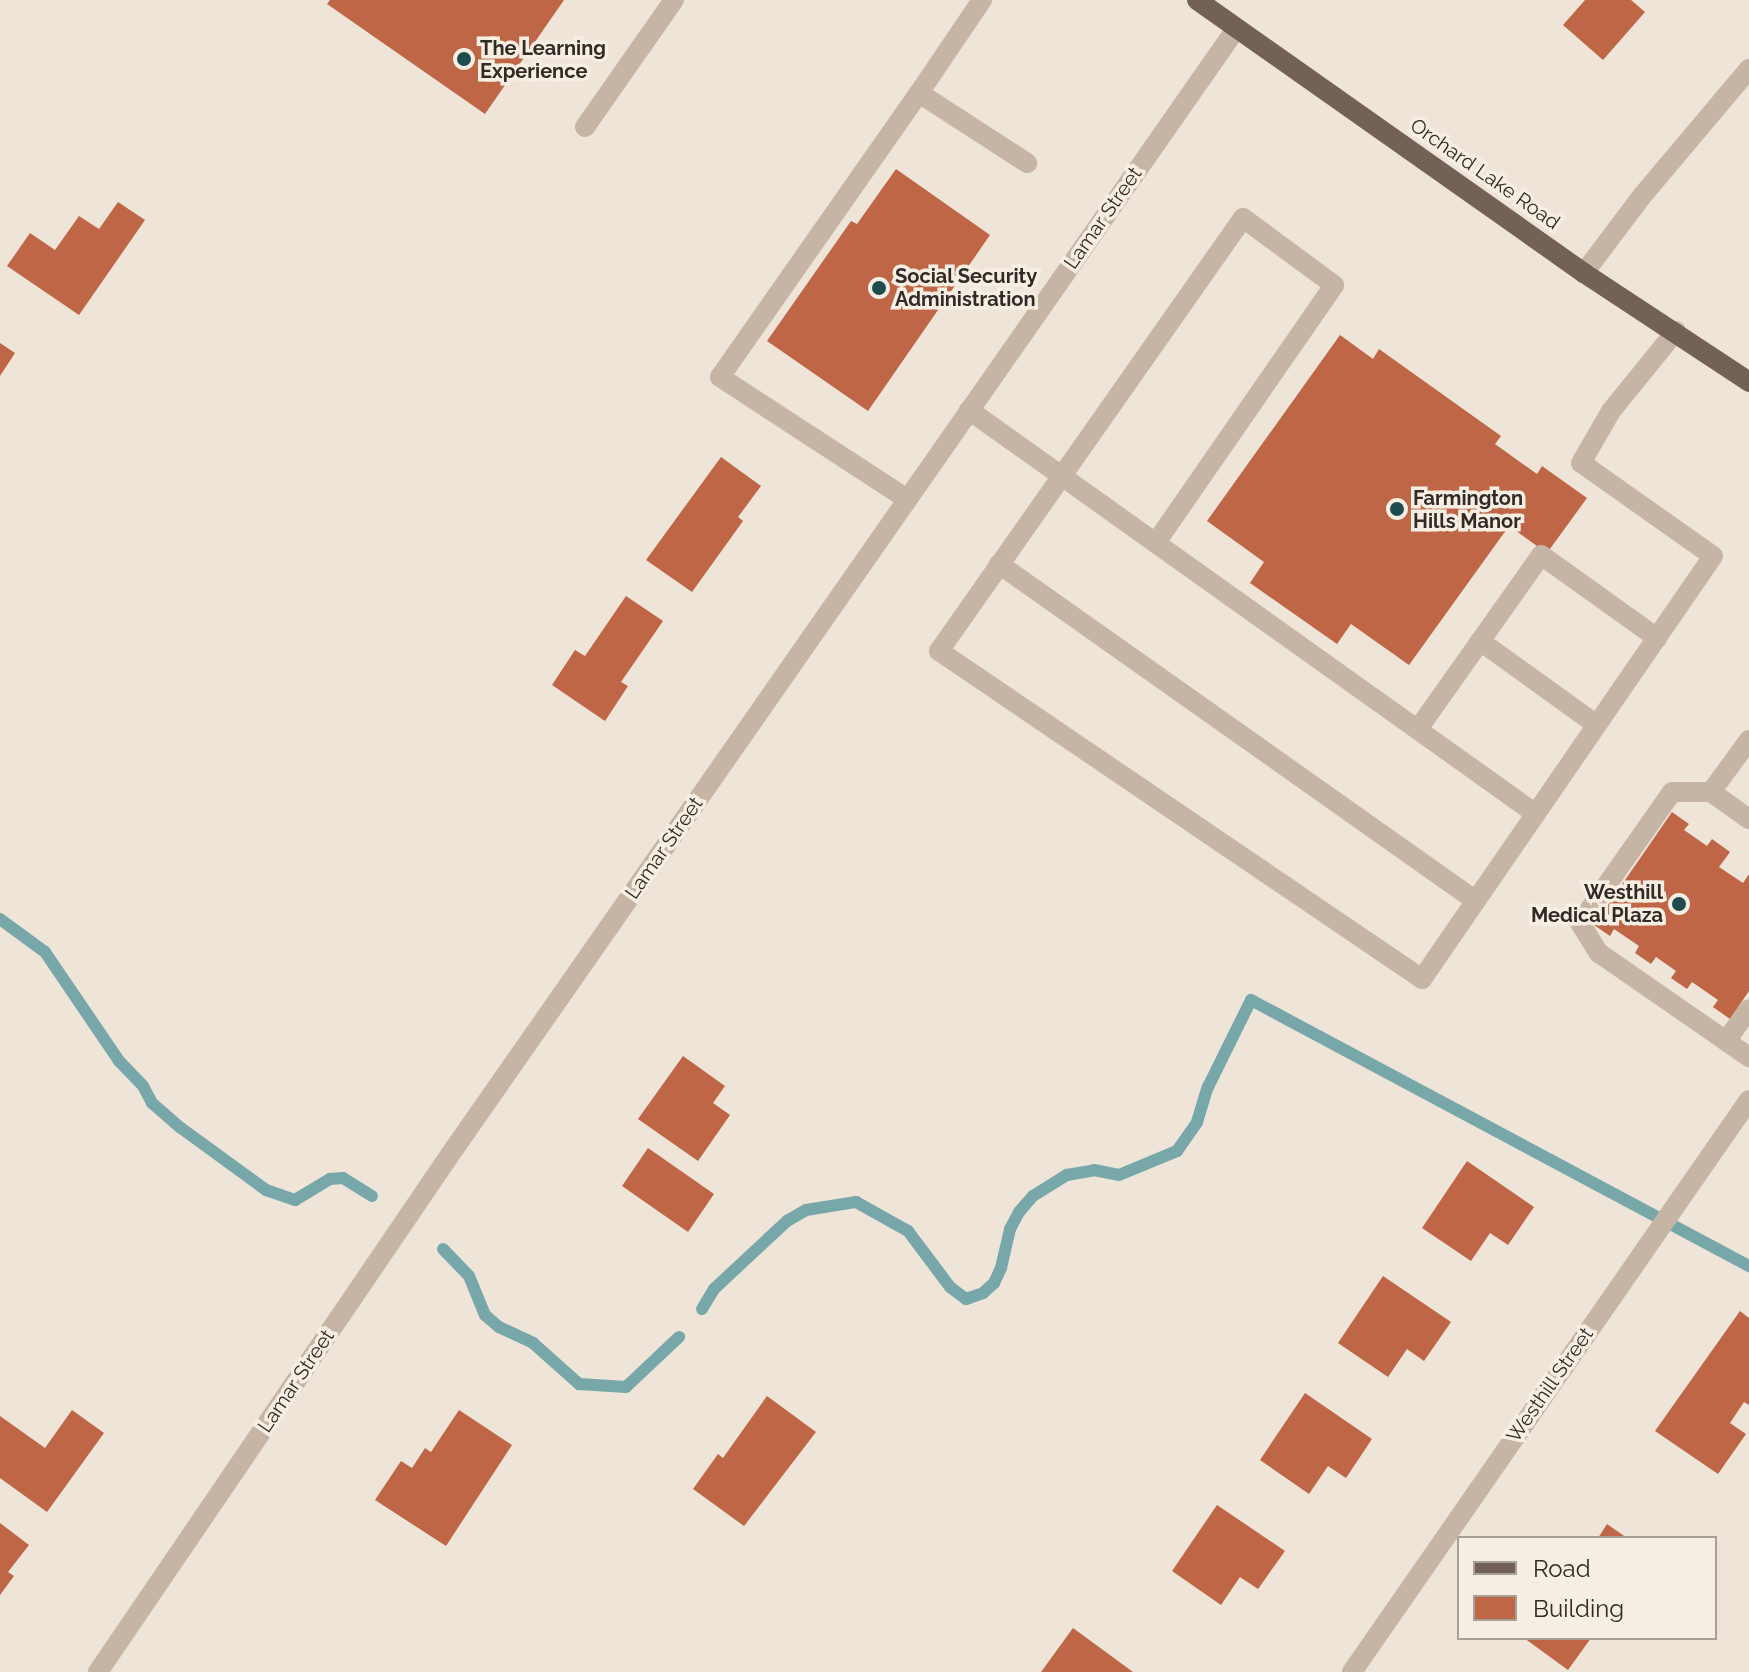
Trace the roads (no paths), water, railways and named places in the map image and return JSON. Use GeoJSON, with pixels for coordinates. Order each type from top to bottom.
{"type":"FeatureCollection","features":[{"type":"Feature","properties":{"kind":"main road","name":"Orchard Lake Road"},"geometry":{"type":"LineString","coordinates":[[1197,0],[1584,273],[1749,382]]}},
{"type":"Feature","properties":{"kind":"street"},"geometry":{"type":"LineString","coordinates":[[585,127],[674,0]]}},
{"type":"Feature","properties":{"kind":"street"},"geometry":{"type":"LineString","coordinates":[[907,499],[720,377],[982,0]]}},
{"type":"Feature","properties":{"kind":"street","name":"Lamar Street"},"geometry":{"type":"LineString","coordinates":[[98,1672],[454,1149],[1236,29]]}},
{"type":"Feature","properties":{"kind":"street"},"geometry":{"type":"LineString","coordinates":[[1584,273],[1669,162],[1749,69]]}},
{"type":"Feature","properties":{"kind":"street"},"geometry":{"type":"LineString","coordinates":[[919,93],[1027,163]]}},
{"type":"Feature","properties":{"kind":"street"},"geometry":{"type":"LineString","coordinates":[[1157,541],[1334,285],[1243,218],[1060,474],[939,651],[1422,979],[1713,556],[1581,463],[1611,411],[1676,331]]}},
{"type":"Feature","properties":{"kind":"street"},"geometry":{"type":"LineString","coordinates":[[969,410],[1157,541],[1536,814]]}},
{"type":"Feature","properties":{"kind":"street"},"geometry":{"type":"LineString","coordinates":[[1418,729],[1541,555],[1657,638]]}},
{"type":"Feature","properties":{"kind":"street"},"geometry":{"type":"LineString","coordinates":[[999,564],[1476,901]]}},
{"type":"Feature","properties":{"kind":"street"},"geometry":{"type":"LineString","coordinates":[[1480,641],[1597,725]]}},
{"type":"Feature","properties":{"kind":"street"},"geometry":{"type":"LineString","coordinates":[[1711,792],[1749,740]]}},
{"type":"Feature","properties":{"kind":"street"},"geometry":{"type":"LineString","coordinates":[[1749,819],[1711,792],[1672,792],[1580,923],[1599,953],[1749,1057]]}},
{"type":"Feature","properties":{"kind":"street"},"geometry":{"type":"LineString","coordinates":[[1726,1041],[1749,1009]]}},
{"type":"Feature","properties":{"kind":"street","name":"Westhill Street"},"geometry":{"type":"LineString","coordinates":[[1352,1672],[1749,1100]]}},
{"type":"Feature","properties":{"kind":"waterway"},"geometry":{"type":"LineString","coordinates":[[0,919],[45,952],[119,1061],[143,1086],[152,1103],[181,1128],[266,1190],[295,1200],[330,1179],[343,1178],[372,1196]]}},
{"type":"Feature","properties":{"kind":"waterway"},"geometry":{"type":"LineString","coordinates":[[702,1309],[714,1289],[787,1221],[806,1210],[856,1202],[908,1231],[950,1287],[966,1299],[983,1293],[994,1283],[1001,1268],[1010,1229],[1033,1196],[1067,1175],[1094,1170],[1119,1175],[1177,1151],[1197,1122],[1208,1087],[1251,1000],[1749,1266]]}},
{"type":"Feature","properties":{"kind":"waterway"},"geometry":{"type":"LineString","coordinates":[[443,1249],[469,1276],[485,1315],[499,1327],[533,1343],[579,1384],[626,1387],[679,1337]]}},
{"type":"Feature","properties":{"kind":"place","name":"The Learning Experience"},"geometry":{"type":"Point","coordinates":[464,59]}},
{"type":"Feature","properties":{"kind":"place","name":"Social Security Administration"},"geometry":{"type":"Point","coordinates":[879,288]}},
{"type":"Feature","properties":{"kind":"place","name":"Farmington Hills Manor"},"geometry":{"type":"Point","coordinates":[1397,509]}},
{"type":"Feature","properties":{"kind":"place","name":"Westhill Medical Plaza"},"geometry":{"type":"Point","coordinates":[1679,904]}}]}
